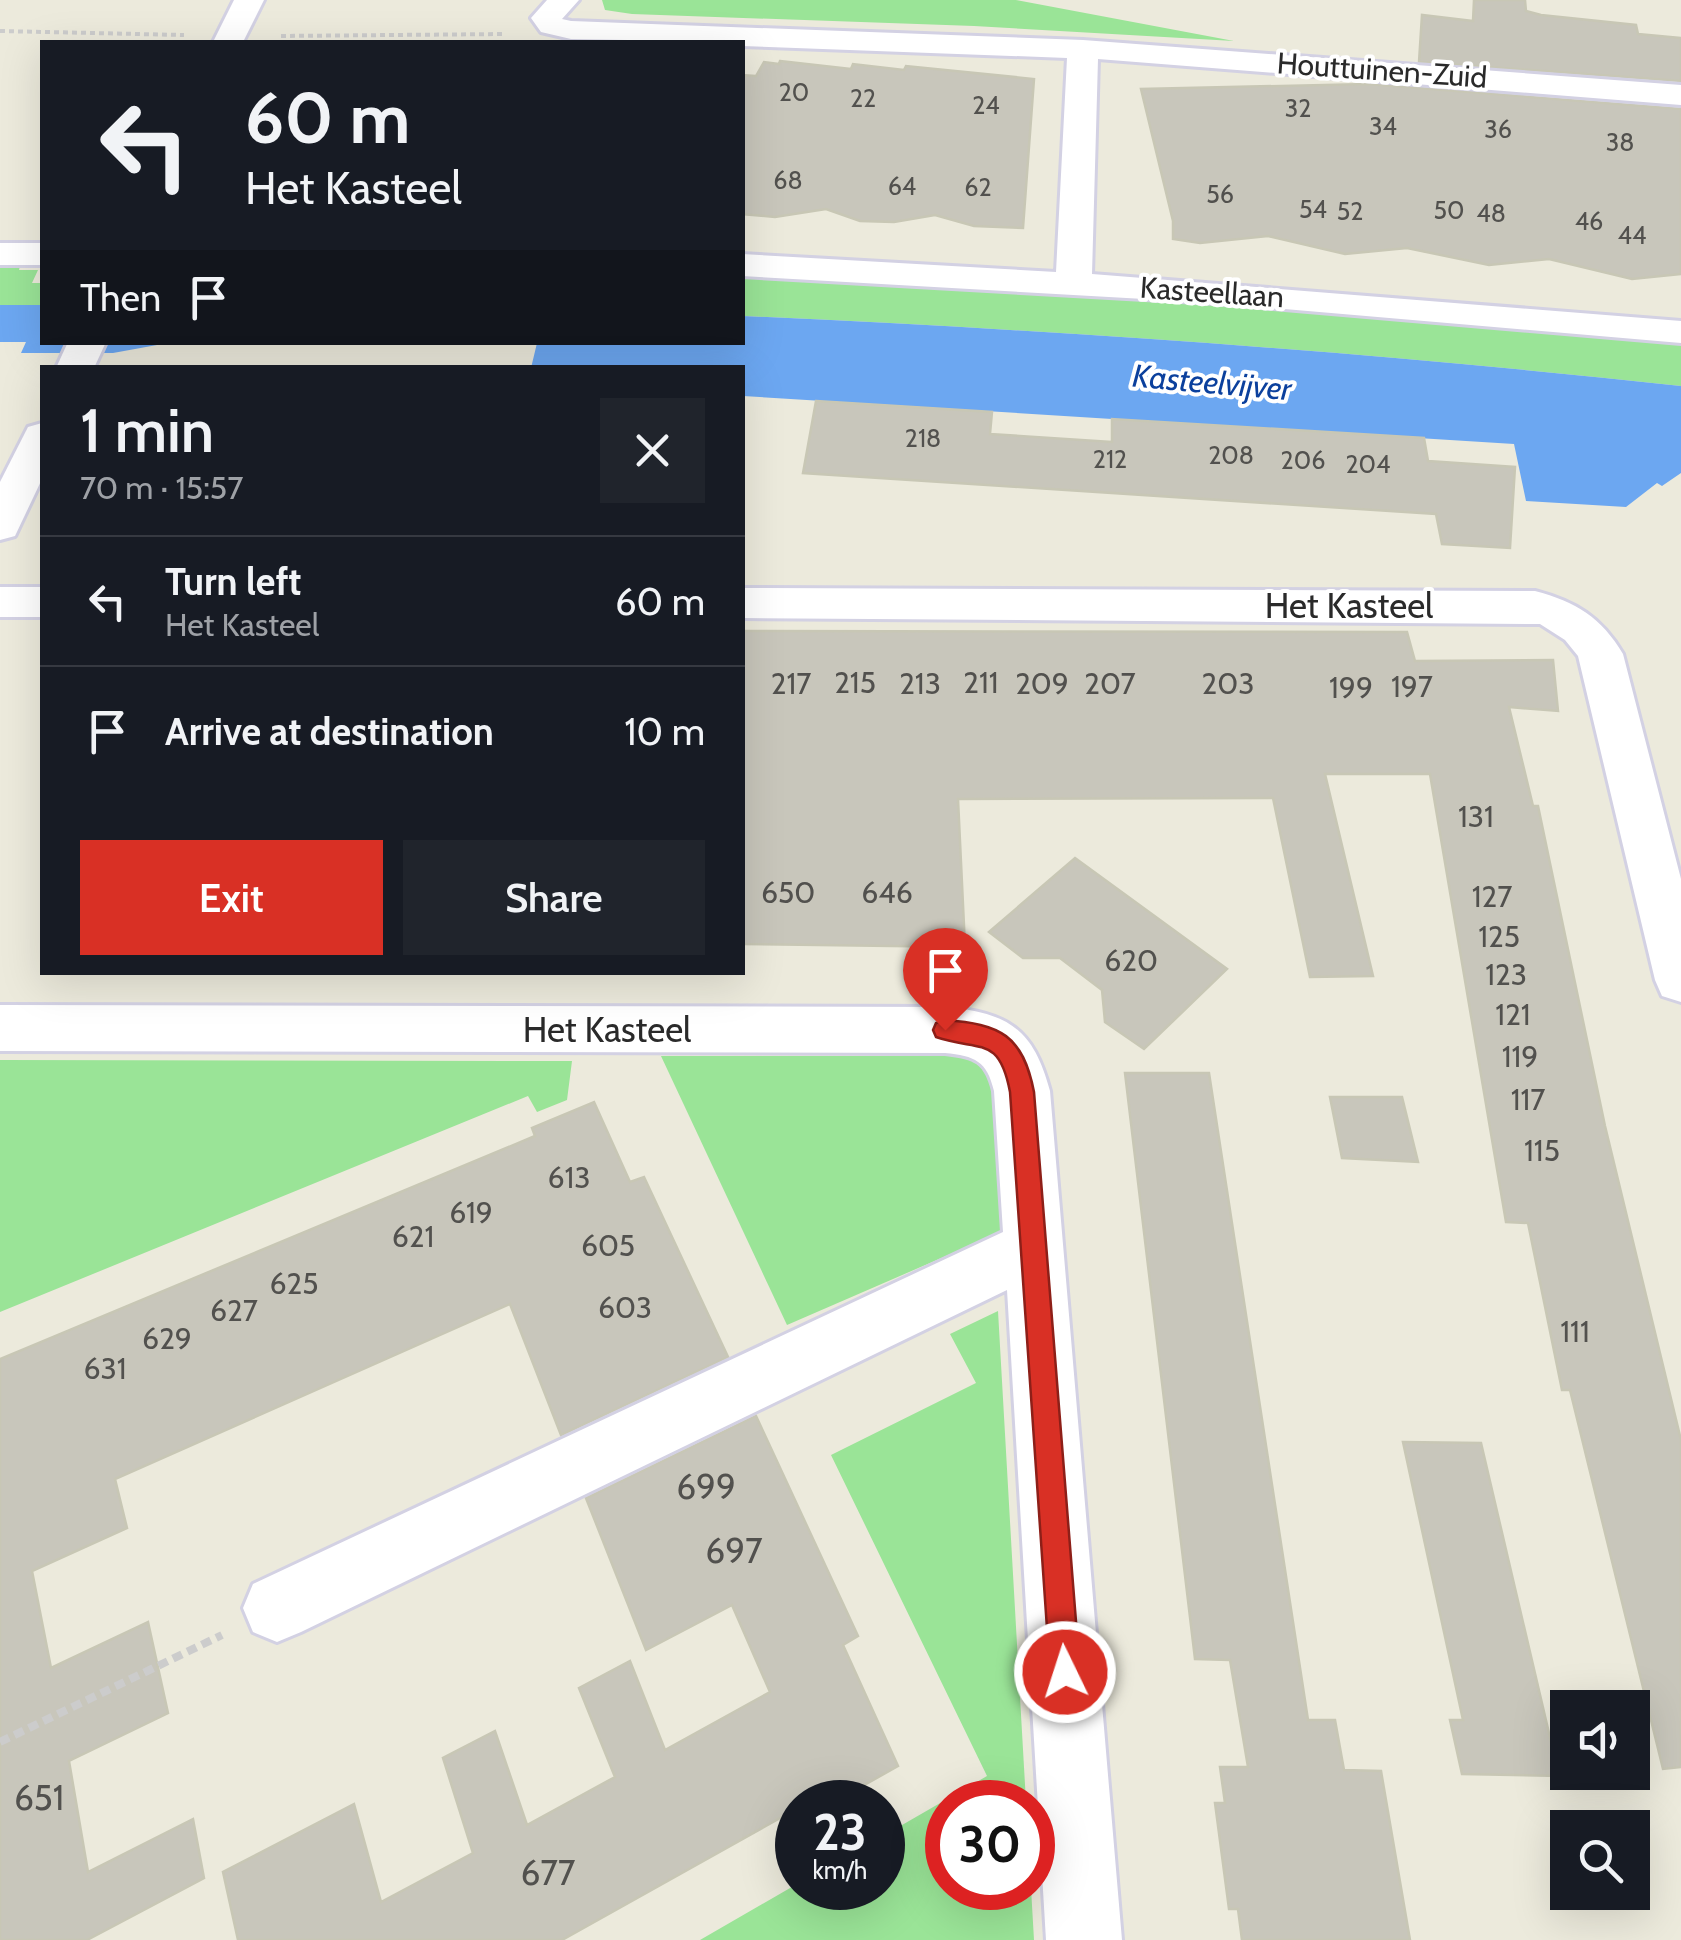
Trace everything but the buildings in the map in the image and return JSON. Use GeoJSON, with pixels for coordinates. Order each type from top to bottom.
{"type":"FeatureCollection","features":[{"type":"Feature","properties":{"kind":"street"},"geometry":{"type":"LineString","coordinates":[[230,39],[249,0]]}},
{"type":"Feature","properties":{"kind":"street","name":"Houttuinen-Zuid"},"geometry":{"type":"LineString","coordinates":[[568,15],[1083,49],[1681,95]]}},
{"type":"Feature","properties":{"kind":"street"},"geometry":{"type":"LineString","coordinates":[[1074,282],[1083,49]]}},
{"type":"Feature","properties":{"kind":"street"},"geometry":{"type":"LineString","coordinates":[[0,254],[40,254]]}},
{"type":"Feature","properties":{"kind":"street","name":"Kasteellaan"},"geometry":{"type":"LineString","coordinates":[[745,266],[1074,282],[1681,332]]}},
{"type":"Feature","properties":{"kind":"street"},"geometry":{"type":"LineString","coordinates":[[0,526],[30,445]]}},
{"type":"Feature","properties":{"kind":"street"},"geometry":{"type":"LineString","coordinates":[[0,602],[40,602]]}},
{"type":"Feature","properties":{"kind":"street","name":"Het Kasteel"},"geometry":{"type":"LineString","coordinates":[[745,603],[1515,606],[1556,612],[1590,637],[1600,654],[1681,980]]}},
{"type":"Feature","properties":{"kind":"street","name":"Het Kasteel"},"geometry":{"type":"LineString","coordinates":[[0,1028],[976,1032],[1003,1044],[1017,1066],[1034,1247],[1084,1940]]}},
{"type":"Feature","properties":{"kind":"street"},"geometry":{"type":"LineString","coordinates":[[277,1608],[1034,1247]]}},
{"type":"Feature","properties":{"kind":"path"},"geometry":{"type":"LineString","coordinates":[[0,32],[230,39],[568,15]]}},
{"type":"Feature","properties":{"kind":"path"},"geometry":{"type":"LineString","coordinates":[[0,1742],[277,1608]]}},
{"type":"Feature","properties":{"kind":"green space"},"geometry":{"type":"Polygon","coordinates":[[[602,0],[1016,0],[1234,41],[974,26],[632,14],[605,10],[602,0]]]}},
{"type":"Feature","properties":{"kind":"green space"},"geometry":{"type":"Polygon","coordinates":[[[0,267],[38,270],[32,283],[40,283],[40,305],[0,305],[0,267]]]}},
{"type":"Feature","properties":{"kind":"green space"},"geometry":{"type":"Polygon","coordinates":[[[745,278],[1216,304],[1681,344],[1681,386],[1447,363],[978,328],[745,316],[745,278]]]}},
{"type":"Feature","properties":{"kind":"green space"},"geometry":{"type":"Polygon","coordinates":[[[661,1056],[995,1056],[1006,1230],[787,1325],[661,1056]]]}},
{"type":"Feature","properties":{"kind":"green space"},"geometry":{"type":"Polygon","coordinates":[[[0,1060],[572,1061],[567,1100],[537,1112],[528,1096],[0,1312],[0,1060]]]}},
{"type":"Feature","properties":{"kind":"green space"},"geometry":{"type":"Polygon","coordinates":[[[998,1311],[1025,1780],[980,1780],[987,1776],[831,1455],[976,1383],[950,1334],[998,1311]]]}},
{"type":"Feature","properties":{"kind":"green space"},"geometry":{"type":"Polygon","coordinates":[[[925,1812],[925,1910],[1032,1910],[1034,1940],[700,1940],[775,1897],[775,1910],[905,1910],[905,1823],[925,1812]]]}},
{"type":"Feature","properties":{"kind":"water"},"geometry":{"type":"Polygon","coordinates":[[[0,305],[40,305],[40,345],[157,345],[113,353],[21,353],[26,342],[0,342],[0,305]]]}},
{"type":"Feature","properties":{"kind":"water","name":"Kasteelvijver"},"geometry":{"type":"Polygon","coordinates":[[[745,316],[978,328],[1447,363],[1681,386],[1681,473],[1662,486],[1657,483],[1626,507],[1526,501],[1514,444],[745,396],[745,365],[532,365],[537,345],[745,345],[745,316]]]}},
{"type":"Feature","properties":{"kind":"route"},"geometry":{"type":"LineString","coordinates":[[945,1030],[976,1032],[1003,1044],[1017,1066],[1022,1092],[1065,1672]]}}]}
